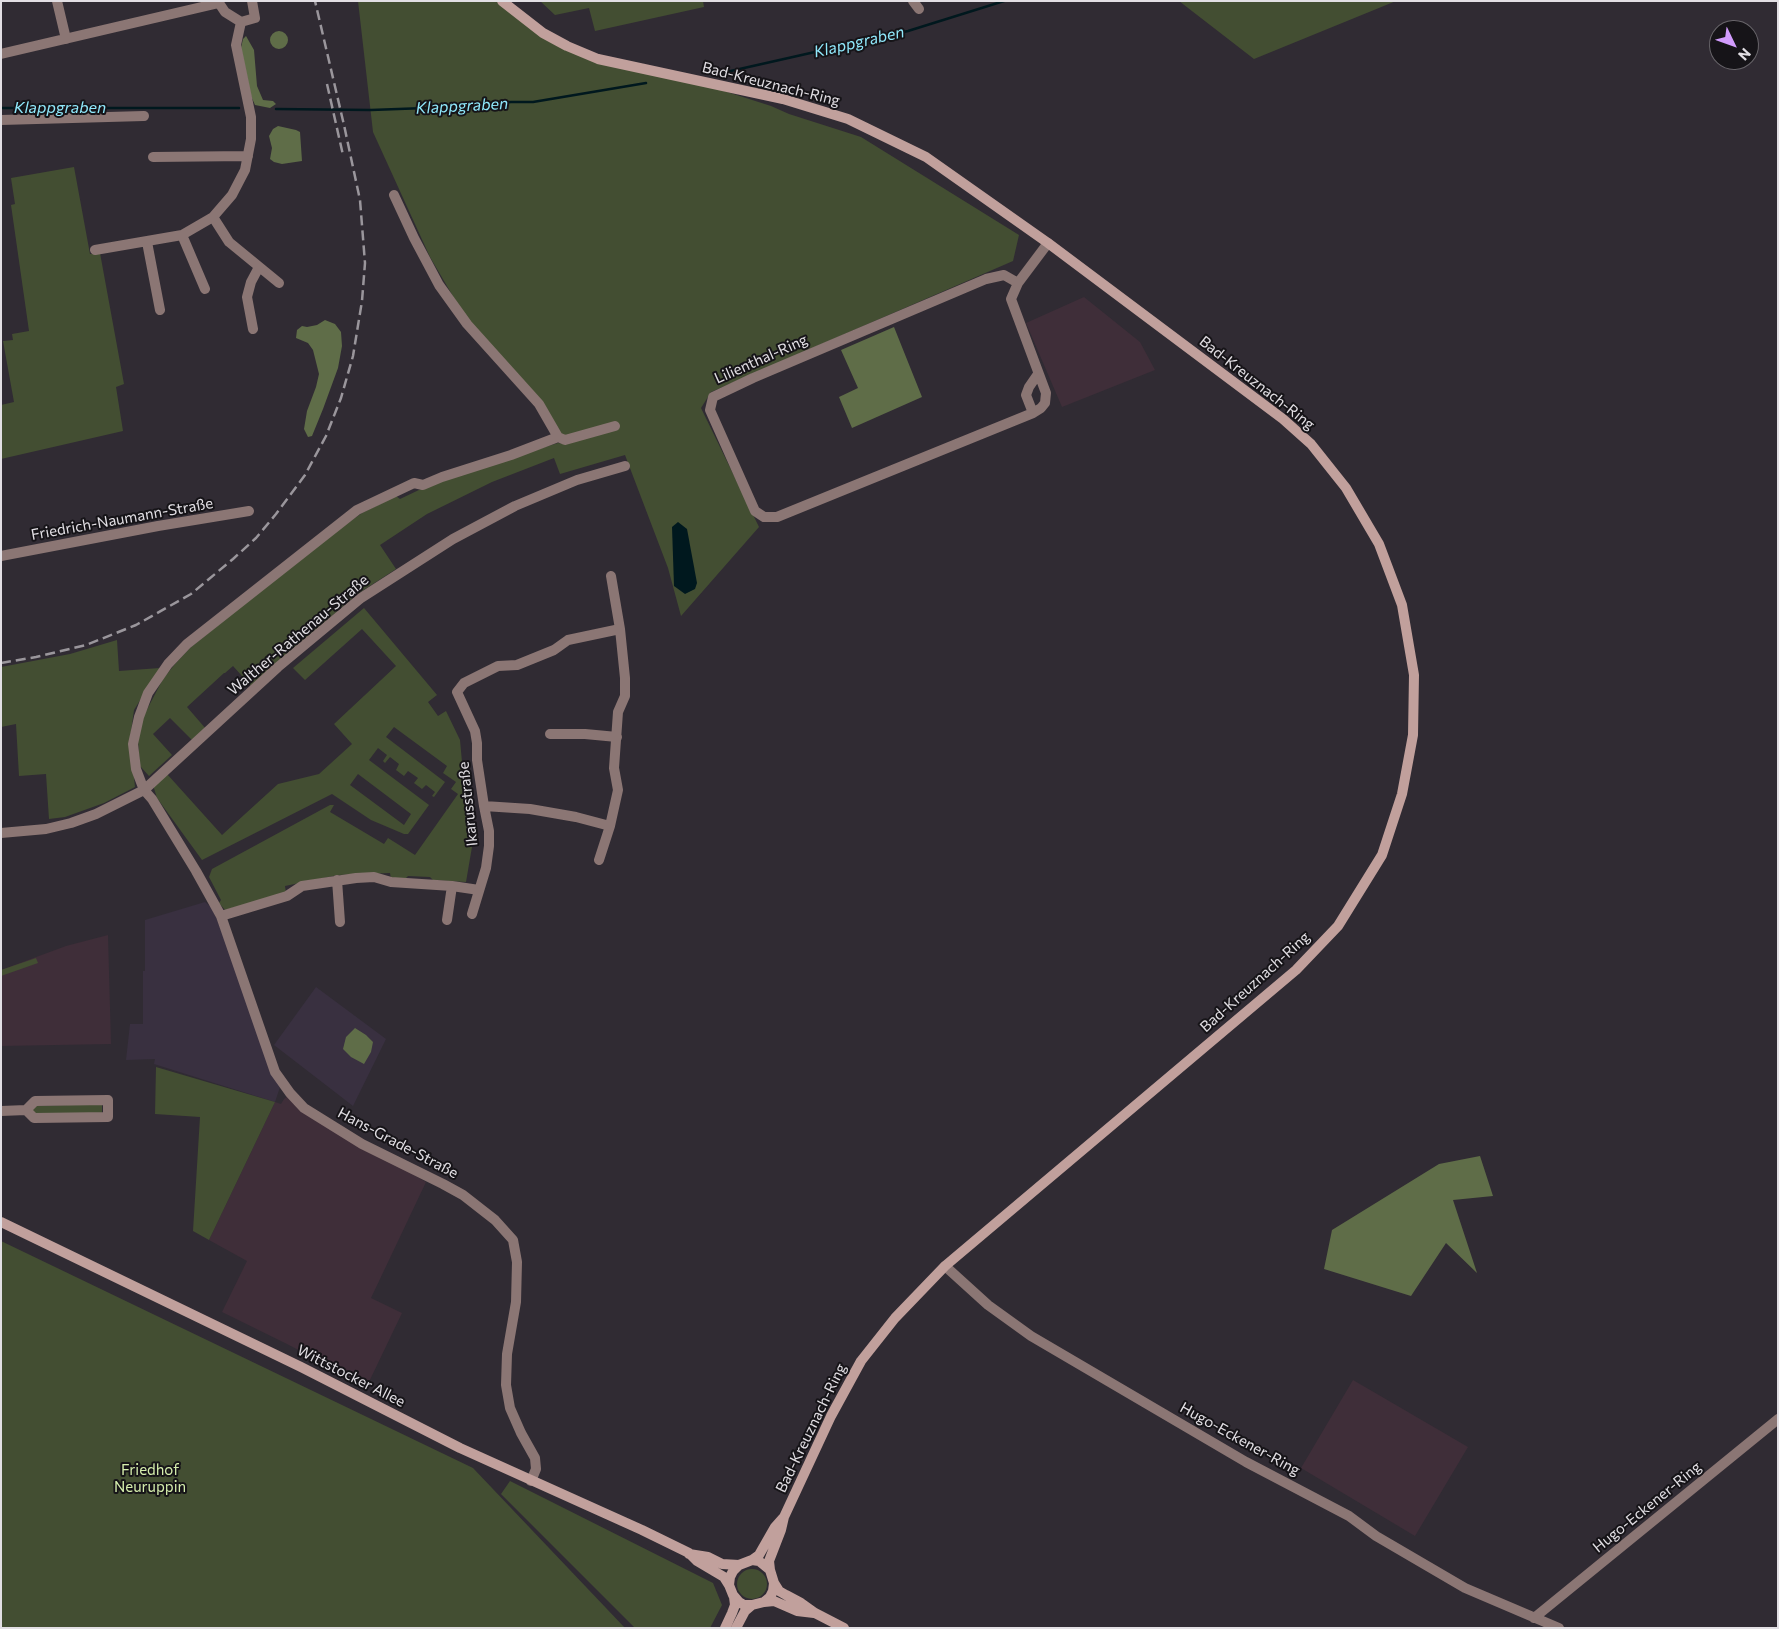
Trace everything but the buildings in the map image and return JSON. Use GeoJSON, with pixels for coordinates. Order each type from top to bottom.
{"type":"FeatureCollection","features":[{"type":"Feature","properties":{"kind":"main road","name":"Bad-Kreuznach-Ring"},"geometry":{"type":"LineString","coordinates":[[502,1],[543,33],[598,59],[783,100],[848,119],[926,157],[1048,242],[1283,419],[1311,444],[1346,488],[1380,544],[1402,605],[1414,675],[1413,735],[1402,794],[1382,855],[1338,926],[1296,970],[945,1266],[895,1318],[861,1361],[831,1416],[784,1517],[769,1561],[770,1570]]}},
{"type":"Feature","properties":{"kind":"main road","name":"Wittstocker Allee"},"geometry":{"type":"LineString","coordinates":[[1,1222],[301,1367],[460,1448],[642,1530],[689,1554],[724,1577],[734,1597]]}},
{"type":"Feature","properties":{"kind":"main road","name":"Bad-Kreuznach-Ring"},"geometry":{"type":"LineString","coordinates":[[752,1560],[759,1555],[775,1527],[784,1517]]}},
{"type":"Feature","properties":{"kind":"main road","name":"Wittstocker Allee"},"geometry":{"type":"LineString","coordinates":[[689,1554],[708,1558],[722,1564],[739,1565]]}},
{"type":"Feature","properties":{"kind":"main road"},"geometry":{"type":"LineString","coordinates":[[729,1585],[730,1577],[739,1565],[752,1560],[758,1561],[770,1570],[774,1583],[780,1591],[815,1613],[844,1628]]}},
{"type":"Feature","properties":{"kind":"main road"},"geometry":{"type":"LineString","coordinates":[[764,1602],[770,1597],[774,1583]]}},
{"type":"Feature","properties":{"kind":"main road"},"geometry":{"type":"LineString","coordinates":[[734,1597],[744,1605],[774,1601],[798,1611],[815,1613]]}},
{"type":"Feature","properties":{"kind":"main road"},"geometry":{"type":"LineString","coordinates":[[725,1628],[735,1605],[734,1597]]}},
{"type":"Feature","properties":{"kind":"main road"},"geometry":{"type":"LineString","coordinates":[[736,1628],[745,1610],[752,1605]]}},
{"type":"Feature","properties":{"kind":"street"},"geometry":{"type":"LineString","coordinates":[[57,1],[66,39]]}},
{"type":"Feature","properties":{"kind":"street"},"geometry":{"type":"LineString","coordinates":[[1,54],[219,2],[225,12],[241,22],[255,18],[252,1]]}},
{"type":"Feature","properties":{"kind":"street"},"geometry":{"type":"LineString","coordinates":[[95,250],[182,235],[213,217],[224,206],[234,191],[245,170],[251,139],[251,117],[236,44],[241,22]]}},
{"type":"Feature","properties":{"kind":"street"},"geometry":{"type":"LineString","coordinates":[[1,120],[144,116]]}},
{"type":"Feature","properties":{"kind":"street"},"geometry":{"type":"LineString","coordinates":[[153,157],[248,156]]}},
{"type":"Feature","properties":{"kind":"street"},"geometry":{"type":"LineString","coordinates":[[394,195],[439,285],[467,324],[539,404],[558,437]]}},
{"type":"Feature","properties":{"kind":"street"},"geometry":{"type":"LineString","coordinates":[[213,217],[229,242],[279,283]]}},
{"type":"Feature","properties":{"kind":"street"},"geometry":{"type":"LineString","coordinates":[[182,235],[205,289]]}},
{"type":"Feature","properties":{"kind":"street"},"geometry":{"type":"LineString","coordinates":[[147,242],[160,310]]}},
{"type":"Feature","properties":{"kind":"street"},"geometry":{"type":"LineString","coordinates":[[1038,374],[1026,395],[1033,413],[1045,403],[1046,393],[1011,299],[1018,283],[1048,242]]}},
{"type":"Feature","properties":{"kind":"street"},"geometry":{"type":"LineString","coordinates":[[253,329],[247,297],[251,282],[259,267]]}},
{"type":"Feature","properties":{"kind":"street","name":"Lilienthal-Ring"},"geometry":{"type":"LineString","coordinates":[[1018,283],[1004,275],[986,279],[753,378],[714,397],[710,410],[755,511],[764,517],[777,517],[1033,413]]}},
{"type":"Feature","properties":{"kind":"street","name":"Hans-Grade-Straße"},"geometry":{"type":"LineString","coordinates":[[531,1481],[536,1469],[536,1458],[521,1433],[510,1408],[506,1386],[507,1354],[516,1302],[517,1262],[513,1240],[495,1220],[463,1195],[362,1144],[304,1108],[294,1098],[275,1072],[220,916],[191,863],[144,790],[136,769],[133,744],[139,717],[148,693],[168,664],[187,644],[357,510],[414,483],[423,485],[442,476],[558,437],[565,440],[614,426]]}},
{"type":"Feature","properties":{"kind":"street","name":"Walther-Rathenau-Straße"},"geometry":{"type":"LineString","coordinates":[[1,833],[46,829],[70,823],[96,814],[144,790],[278,667],[361,598],[453,539],[515,506],[577,480],[624,466]]}},
{"type":"Feature","properties":{"kind":"street","name":"Friedrich-Naumann-Straße"},"geometry":{"type":"LineString","coordinates":[[1,556],[249,511]]}},
{"type":"Feature","properties":{"kind":"street"},"geometry":{"type":"LineString","coordinates":[[599,860],[610,826],[618,790],[614,768],[618,712],[625,696],[620,629],[611,576]]}},
{"type":"Feature","properties":{"kind":"street","name":"Ikarusstraße"},"geometry":{"type":"LineString","coordinates":[[472,914],[486,868],[489,831],[477,760],[477,743],[474,731],[457,692],[464,683],[498,666],[517,665],[554,650],[568,640],[620,629]]}},
{"type":"Feature","properties":{"kind":"street"},"geometry":{"type":"LineString","coordinates":[[550,734],[585,734],[617,737]]}},
{"type":"Feature","properties":{"kind":"street"},"geometry":{"type":"LineString","coordinates":[[484,806],[576,817],[610,826]]}},
{"type":"Feature","properties":{"kind":"street"},"geometry":{"type":"LineString","coordinates":[[220,916],[286,896],[302,886],[337,880],[374,877],[391,882],[452,886],[479,890]]}},
{"type":"Feature","properties":{"kind":"street"},"geometry":{"type":"LineString","coordinates":[[337,880],[340,922]]}},
{"type":"Feature","properties":{"kind":"street"},"geometry":{"type":"LineString","coordinates":[[447,920],[452,886]]}},
{"type":"Feature","properties":{"kind":"street"},"geometry":{"type":"LineString","coordinates":[[1,1111],[26,1110],[35,1101],[108,1100],[108,1117],[34,1118],[26,1110]]}},
{"type":"Feature","properties":{"kind":"street","name":"Hugo-Eckener-Ring"},"geometry":{"type":"LineString","coordinates":[[945,1266],[988,1305],[1031,1336],[1246,1462],[1349,1516],[1376,1536],[1465,1588],[1559,1628]]}},
{"type":"Feature","properties":{"kind":"street","name":"Hugo-Eckener-Ring"},"geometry":{"type":"LineString","coordinates":[[1534,1618],[1778,1419]]}},
{"type":"Feature","properties":{"kind":"shaded area"},"geometry":{"type":"Polygon","coordinates":[[[1084,297],[1140,342],[1155,370],[1062,407],[1026,323],[1084,297]]]}},
{"type":"Feature","properties":{"kind":"shaded area"},"geometry":{"type":"Polygon","coordinates":[[[205,902],[211,907],[217,919],[280,1087],[275,1102],[154,1064],[155,1059],[126,1060],[130,1024],[143,1024],[145,920],[205,902]]]}},
{"type":"Feature","properties":{"kind":"shaded area"},"geometry":{"type":"Polygon","coordinates":[[[108,935],[111,1044],[1,1046],[1,970],[66,946],[108,935]]]}},
{"type":"Feature","properties":{"kind":"shaded area"},"geometry":{"type":"Polygon","coordinates":[[[316,987],[386,1039],[353,1106],[274,1045],[316,987]]]}},
{"type":"Feature","properties":{"kind":"shaded area"},"geometry":{"type":"Polygon","coordinates":[[[290,1094],[303,1110],[426,1182],[371,1298],[402,1313],[367,1386],[222,1312],[247,1261],[209,1240],[275,1102],[281,1104],[290,1094]]]}},
{"type":"Feature","properties":{"kind":"shaded area"},"geometry":{"type":"Polygon","coordinates":[[[1353,1380],[1468,1447],[1415,1536],[1301,1468],[1353,1380]]]}},
{"type":"Feature","properties":{"kind":"green space"},"geometry":{"type":"Polygon","coordinates":[[[358,1],[499,1],[563,47],[721,90],[861,137],[1019,235],[1013,261],[711,392],[701,408],[759,527],[681,616],[668,568],[625,455],[560,474],[554,458],[492,482],[427,514],[380,545],[396,569],[356,595],[251,686],[233,666],[224,673],[187,707],[206,729],[193,741],[170,718],[153,734],[172,755],[149,776],[140,766],[138,741],[142,719],[163,679],[190,648],[310,550],[362,513],[396,496],[400,499],[442,479],[558,443],[565,444],[566,436],[559,433],[464,315],[430,257],[373,132],[358,1]]]}},
{"type":"Feature","properties":{"kind":"green space"},"geometry":{"type":"Polygon","coordinates":[[[540,1],[703,1],[704,7],[595,31],[589,8],[555,15],[540,1]]]}},
{"type":"Feature","properties":{"kind":"green space"},"geometry":{"type":"Polygon","coordinates":[[[1179,1],[1396,1],[1254,59],[1179,1]]]}},
{"type":"Feature","properties":{"kind":"green space"},"geometry":{"type":"Polygon","coordinates":[[[275,31],[283,31],[288,36],[286,47],[275,49],[270,44],[270,36],[275,31]]]}},
{"type":"Feature","properties":{"kind":"green space"},"geometry":{"type":"Polygon","coordinates":[[[246,36],[254,50],[257,86],[263,100],[273,101],[276,104],[270,108],[255,105],[251,96],[241,48],[243,39],[246,36]]]}},
{"type":"Feature","properties":{"kind":"green space"},"geometry":{"type":"Polygon","coordinates":[[[278,126],[300,132],[302,161],[282,164],[270,159],[272,148],[269,136],[273,129],[278,126]]]}},
{"type":"Feature","properties":{"kind":"green space"},"geometry":{"type":"Polygon","coordinates":[[[74,167],[90,254],[100,253],[124,384],[116,387],[123,431],[1,459],[1,405],[14,402],[3,341],[13,340],[12,334],[29,331],[11,205],[15,204],[11,178],[74,167]]]}},
{"type":"Feature","properties":{"kind":"green space"},"geometry":{"type":"Polygon","coordinates":[[[325,320],[335,324],[341,332],[342,346],[338,368],[323,409],[312,436],[308,437],[304,429],[307,411],[319,374],[313,350],[308,343],[296,338],[297,330],[302,326],[317,325],[325,320]]]}},
{"type":"Feature","properties":{"kind":"green space"},"geometry":{"type":"Polygon","coordinates":[[[894,327],[922,397],[852,428],[839,397],[858,388],[841,350],[894,327]]]}},
{"type":"Feature","properties":{"kind":"green space"},"geometry":{"type":"Polygon","coordinates":[[[364,608],[437,695],[428,702],[438,716],[446,711],[460,740],[467,817],[473,841],[466,882],[408,876],[405,879],[391,879],[390,873],[338,875],[285,886],[286,893],[225,910],[219,903],[221,900],[209,877],[212,869],[330,805],[334,805],[330,812],[384,844],[388,838],[415,855],[458,794],[451,789],[456,782],[443,773],[447,766],[394,727],[386,737],[445,782],[434,797],[432,796],[435,792],[426,785],[422,789],[414,783],[418,778],[408,771],[404,776],[396,770],[399,764],[390,757],[385,763],[383,761],[387,755],[378,748],[369,760],[429,805],[408,834],[371,820],[332,794],[202,860],[157,798],[153,785],[167,774],[222,835],[278,784],[319,774],[352,744],[334,724],[396,666],[362,629],[305,680],[293,668],[364,608]],[[358,774],[350,785],[404,825],[411,814],[358,774]]]}},
{"type":"Feature","properties":{"kind":"green space"},"geometry":{"type":"Polygon","coordinates":[[[117,640],[119,671],[160,668],[134,710],[130,739],[135,787],[104,803],[65,817],[49,819],[46,774],[19,776],[16,724],[1,727],[1,667],[70,654],[117,640]]]}},
{"type":"Feature","properties":{"kind":"green space"},"geometry":{"type":"Polygon","coordinates":[[[36,958],[38,963],[1,976],[1,970],[36,958]]]}},
{"type":"Feature","properties":{"kind":"green space"},"geometry":{"type":"Polygon","coordinates":[[[355,1028],[373,1042],[371,1052],[364,1064],[351,1057],[343,1049],[346,1037],[355,1028]]]}},
{"type":"Feature","properties":{"kind":"green space"},"geometry":{"type":"Polygon","coordinates":[[[156,1067],[275,1102],[209,1240],[193,1231],[200,1117],[155,1114],[156,1067]]]}},
{"type":"Feature","properties":{"kind":"green space"},"geometry":{"type":"Polygon","coordinates":[[[102,1104],[102,1113],[37,1114],[33,1111],[33,1108],[36,1106],[102,1104]]]}},
{"type":"Feature","properties":{"kind":"green space"},"geometry":{"type":"Polygon","coordinates":[[[1480,1156],[1493,1196],[1453,1200],[1477,1273],[1446,1243],[1411,1296],[1324,1269],[1332,1230],[1439,1164],[1480,1156]]]}},
{"type":"Feature","properties":{"kind":"green space","name":"Friedhof Neuruppin"},"geometry":{"type":"Polygon","coordinates":[[[1,1241],[473,1468],[625,1628],[1,1628],[1,1241]]]}},
{"type":"Feature","properties":{"kind":"green space"},"geometry":{"type":"Polygon","coordinates":[[[510,1481],[713,1583],[722,1605],[710,1628],[635,1628],[501,1494],[510,1481]]]}},
{"type":"Feature","properties":{"kind":"green space"},"geometry":{"type":"Polygon","coordinates":[[[752,1569],[762,1574],[767,1584],[762,1594],[752,1599],[742,1594],[737,1584],[742,1574],[752,1569]]]}},
{"type":"Feature","properties":{"kind":"water"},"geometry":{"type":"Polygon","coordinates":[[[678,522],[687,529],[697,583],[695,589],[685,594],[674,586],[672,527],[678,522]]]}},
{"type":"Feature","properties":{"kind":"waterway","name":"Klappgraben"},"geometry":{"type":"LineString","coordinates":[[713,75],[908,31],[1004,1]]}},
{"type":"Feature","properties":{"kind":"waterway","name":"Klappgraben"},"geometry":{"type":"LineString","coordinates":[[276,109],[371,110],[533,102],[646,83]]}},
{"type":"Feature","properties":{"kind":"waterway","name":"Klappgraben"},"geometry":{"type":"LineString","coordinates":[[1,108],[239,108]]}},
{"type":"Feature","properties":{"kind":"railway"},"geometry":{"type":"LineString","coordinates":[[1,663],[86,645],[136,625],[191,594],[256,538],[305,475],[326,436],[341,398],[353,356],[362,301],[365,263],[360,200],[315,1]]}},
{"type":"Feature","properties":{"kind":"railway"},"geometry":{"type":"LineString","coordinates":[[327,84],[343,155]]}}]}
